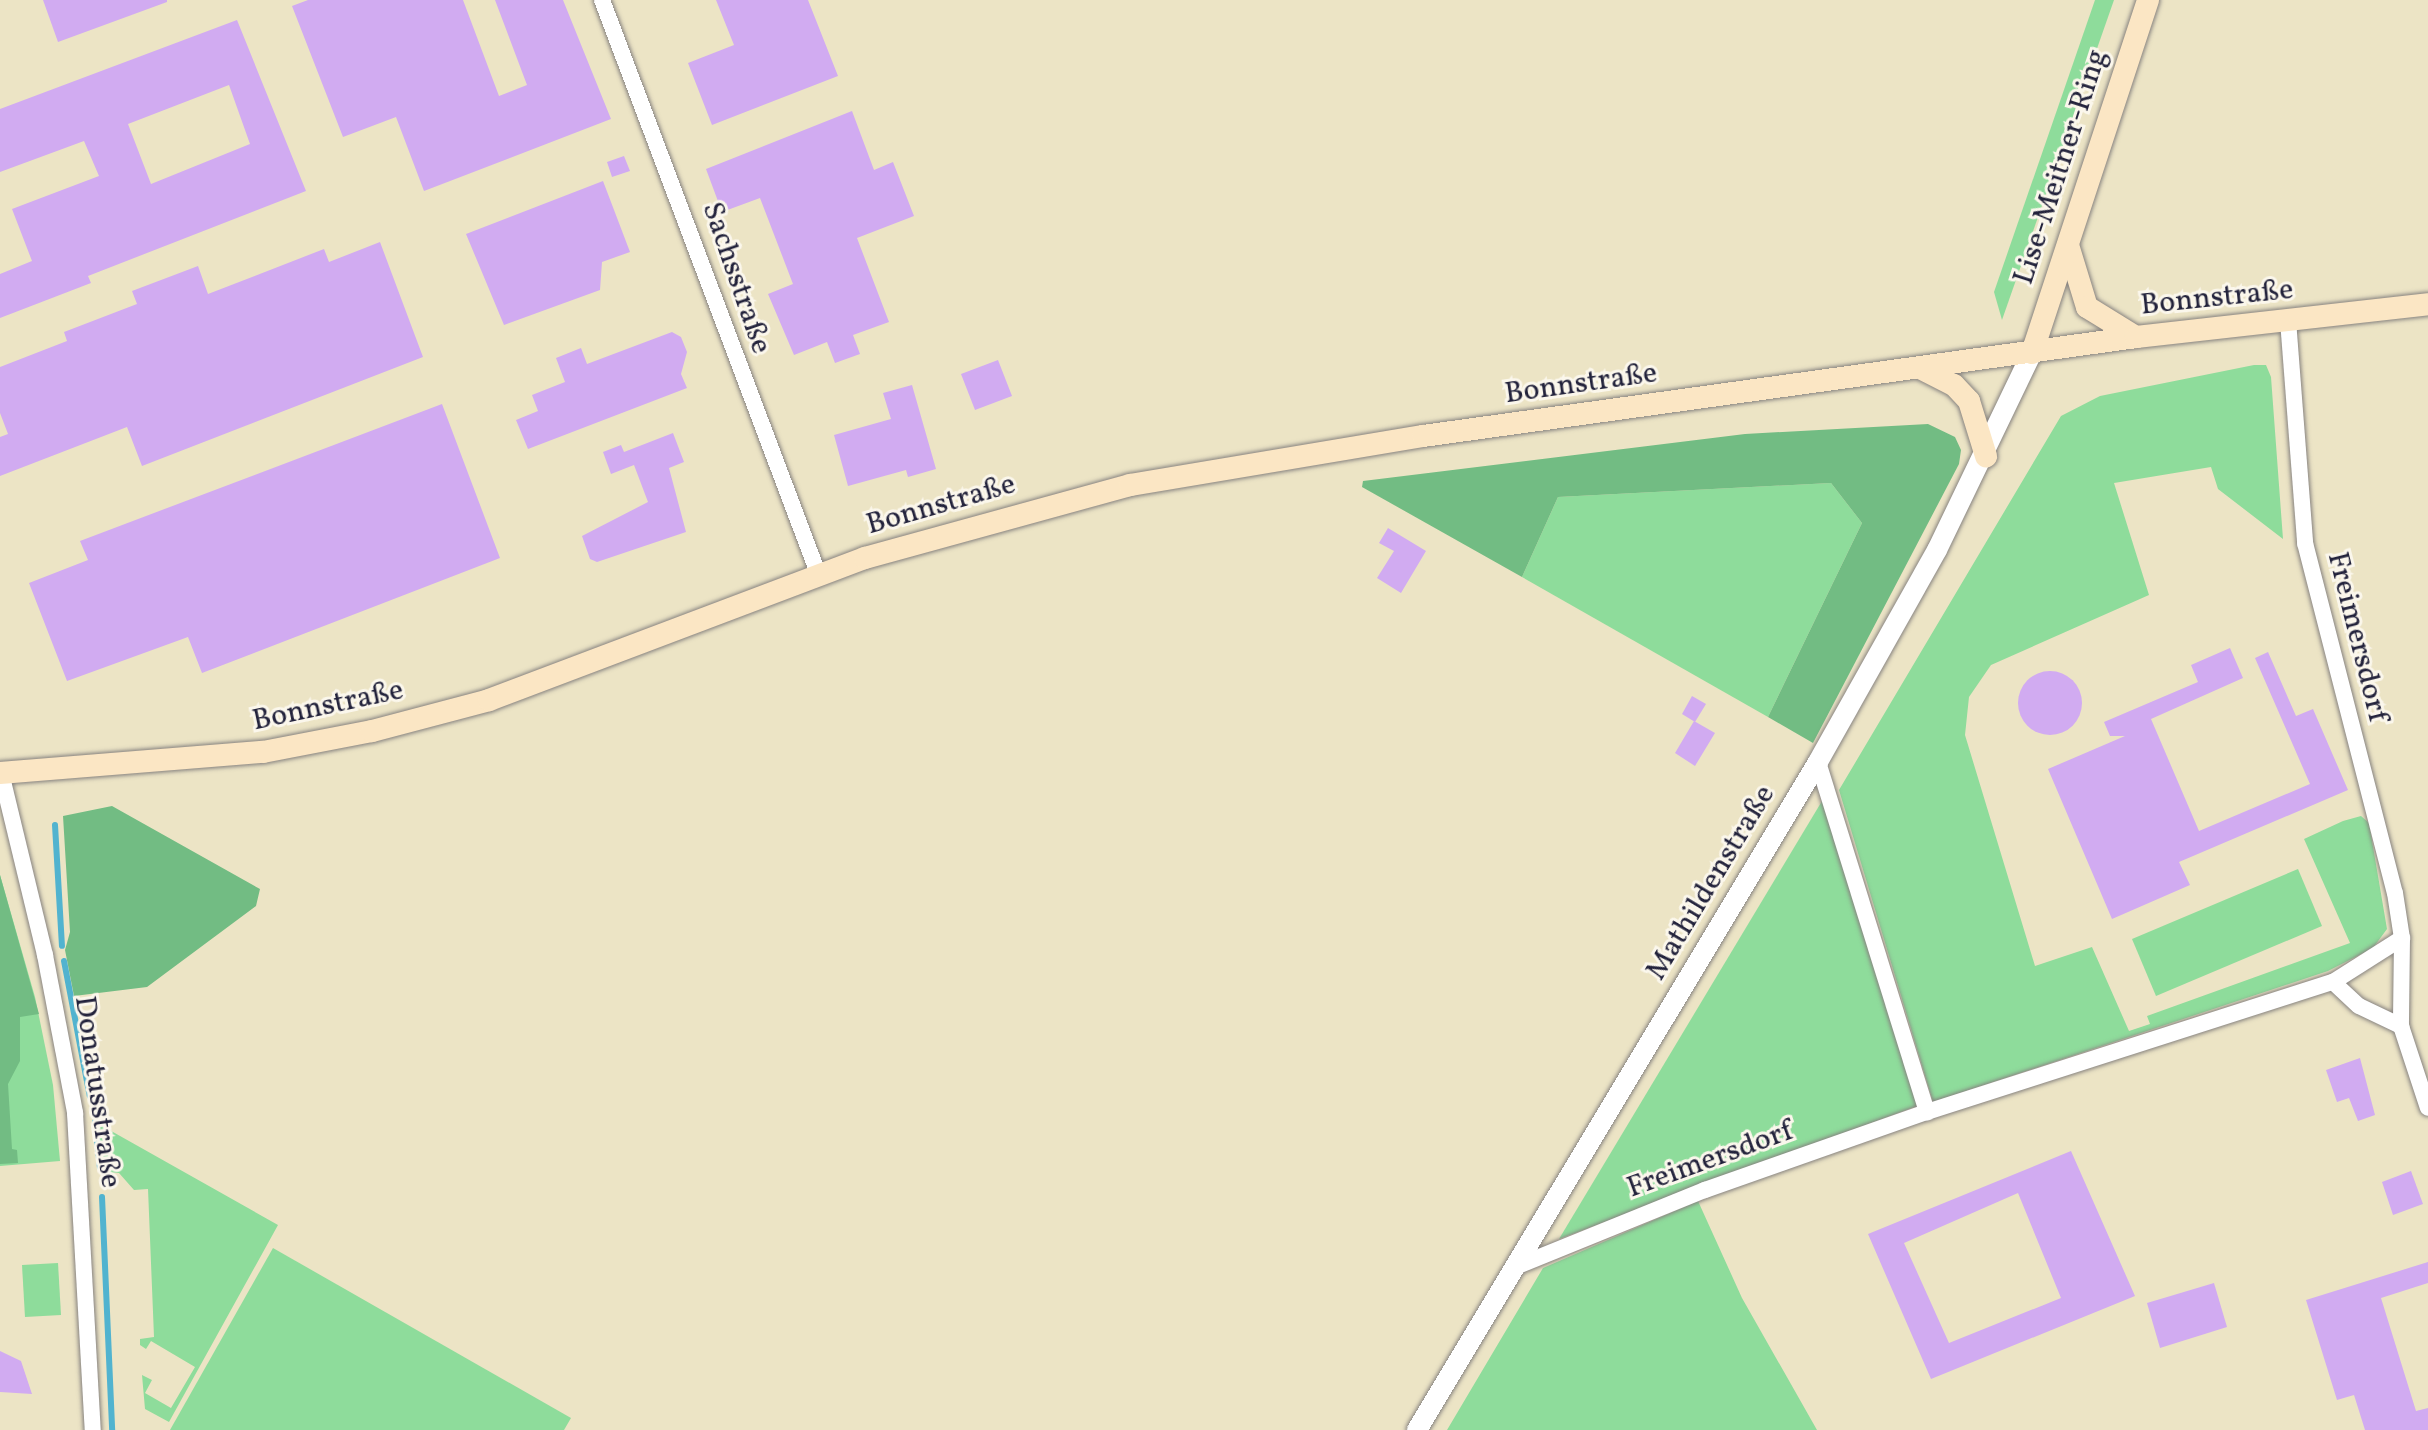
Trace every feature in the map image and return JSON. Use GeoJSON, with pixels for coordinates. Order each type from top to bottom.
{"type":"FeatureCollection","features":[{"type":"Feature","properties":{"kind":"main road","name":"Lise-Meitner-Ring"},"geometry":{"type":"LineString","coordinates":[[2032,353],[2148,0]]}},
{"type":"Feature","properties":{"kind":"main road"},"geometry":{"type":"LineString","coordinates":[[2068,245],[2087,307],[2136,337]]}},
{"type":"Feature","properties":{"kind":"main road","name":"Bonnstraße"},"geometry":{"type":"LineString","coordinates":[[0,771],[263,752],[372,731],[489,700],[818,573],[1130,485],[1392,440],[2136,337],[2428,304]]}},
{"type":"Feature","properties":{"kind":"main road"},"geometry":{"type":"LineString","coordinates":[[1919,368],[1954,385],[1969,401],[1986,456]]}},
{"type":"Feature","properties":{"kind":"street","name":"Sachsstraße"},"geometry":{"type":"LineString","coordinates":[[602,0],[818,573]]}},
{"type":"Feature","properties":{"kind":"street","name":"Freimersdorf"},"geometry":{"type":"LineString","coordinates":[[2288,320],[2305,543],[2402,938],[2401,1026],[2428,1108]]}},
{"type":"Feature","properties":{"kind":"street","name":"Mathildenstraße"},"geometry":{"type":"LineString","coordinates":[[1417,1430],[1818,762],[1986,456],[2032,353]]}},
{"type":"Feature","properties":{"kind":"street"},"geometry":{"type":"LineString","coordinates":[[1818,762],[1927,1112]]}},
{"type":"Feature","properties":{"kind":"street","name":"Donatusstraße"},"geometry":{"type":"LineString","coordinates":[[0,771],[45,955],[75,1113],[93,1430]]}},
{"type":"Feature","properties":{"kind":"street","name":"Freimersdorf"},"geometry":{"type":"LineString","coordinates":[[1515,1267],[1705,1190],[1927,1112],[2333,982],[2402,938]]}},
{"type":"Feature","properties":{"kind":"street"},"geometry":{"type":"LineString","coordinates":[[2333,982],[2359,1006],[2401,1026]]}},
{"type":"Feature","properties":{"kind":"green space"},"geometry":{"type":"Polygon","coordinates":[[[2095,0],[2114,0],[2002,320],[1994,292],[2095,0]]]}},
{"type":"Feature","properties":{"kind":"green space"},"geometry":{"type":"Polygon","coordinates":[[[2266,365],[2271,377],[2283,539],[2218,489],[2211,467],[2114,483],[2149,595],[1991,665],[1969,697],[1965,735],[2035,966],[2092,947],[2129,1031],[2150,1024],[2147,1016],[2350,943],[2304,839],[2343,821],[2361,816],[2369,823],[2387,929],[2373,948],[2328,971],[1933,1102],[1839,790],[2061,416],[2100,396],[2266,365]]]}},
{"type":"Feature","properties":{"kind":"green space"},"geometry":{"type":"Polygon","coordinates":[[[1928,424],[1955,437],[1961,450],[1959,464],[1813,743],[1768,717],[1862,523],[1831,483],[1558,497],[1522,577],[1362,487],[1363,481],[1745,434],[1928,424]]]}},
{"type":"Feature","properties":{"kind":"green space"},"geometry":{"type":"Polygon","coordinates":[[[1831,483],[1862,523],[1768,717],[1522,577],[1558,497],[1831,483]]]}},
{"type":"Feature","properties":{"kind":"green space"},"geometry":{"type":"Polygon","coordinates":[[[1825,796],[1917,1106],[1559,1239],[1825,796]]]}},
{"type":"Feature","properties":{"kind":"green space"},"geometry":{"type":"Polygon","coordinates":[[[112,806],[260,889],[256,906],[147,987],[74,996],[65,950],[70,932],[63,816],[112,806]]]}},
{"type":"Feature","properties":{"kind":"green space"},"geometry":{"type":"Polygon","coordinates":[[[2298,869],[2322,926],[2156,996],[2132,939],[2298,869]]]}},
{"type":"Feature","properties":{"kind":"green space"},"geometry":{"type":"Polygon","coordinates":[[[0,875],[35,997],[53,1085],[60,1161],[0,1166],[0,875]]]}},
{"type":"Feature","properties":{"kind":"green space"},"geometry":{"type":"Polygon","coordinates":[[[0,875],[39,1014],[20,1017],[20,1061],[8,1084],[12,1149],[17,1150],[18,1163],[0,1164],[0,875]]]}},
{"type":"Feature","properties":{"kind":"green space"},"geometry":{"type":"Polygon","coordinates":[[[97,1123],[278,1225],[169,1422],[145,1409],[142,1375],[152,1380],[145,1393],[171,1408],[195,1367],[151,1341],[146,1349],[140,1345],[140,1339],[154,1337],[148,1189],[134,1190],[119,1173],[104,1172],[97,1123]]]}},
{"type":"Feature","properties":{"kind":"green space"},"geometry":{"type":"Polygon","coordinates":[[[1698,1201],[1742,1298],[1817,1430],[1447,1430],[1543,1268],[1698,1201]]]}},
{"type":"Feature","properties":{"kind":"green space"},"geometry":{"type":"Polygon","coordinates":[[[273,1248],[571,1418],[564,1430],[170,1430],[273,1248]]]}},
{"type":"Feature","properties":{"kind":"green space"},"geometry":{"type":"Polygon","coordinates":[[[58,1263],[61,1315],[25,1317],[22,1265],[58,1263]]]}},
{"type":"Feature","properties":{"kind":"building"},"geometry":{"type":"Polygon","coordinates":[[[43,0],[167,0],[167,2],[58,42],[43,0]]]}},
{"type":"Feature","properties":{"kind":"building"},"geometry":{"type":"Polygon","coordinates":[[[308,0],[463,0],[499,96],[527,85],[495,0],[563,0],[611,119],[424,191],[396,117],[343,137],[292,6],[308,0]]]}},
{"type":"Feature","properties":{"kind":"building"},"geometry":{"type":"Polygon","coordinates":[[[716,0],[808,0],[838,76],[712,125],[688,63],[734,45],[716,0]]]}},
{"type":"Feature","properties":{"kind":"building"},"geometry":{"type":"Polygon","coordinates":[[[237,20],[306,191],[88,276],[91,283],[0,318],[0,274],[32,261],[12,209],[99,176],[84,141],[0,172],[0,109],[237,20]],[[229,85],[128,124],[151,184],[250,144],[229,85]]]}},
{"type":"Feature","properties":{"kind":"building"},"geometry":{"type":"Polygon","coordinates":[[[852,111],[874,170],[893,162],[914,216],[857,238],[889,322],[853,335],[860,354],[835,363],[827,342],[794,355],[768,294],[793,284],[760,198],[722,212],[706,169],[852,111]]]}},
{"type":"Feature","properties":{"kind":"building"},"geometry":{"type":"Polygon","coordinates":[[[624,156],[630,171],[612,177],[607,162],[624,156]]]}},
{"type":"Feature","properties":{"kind":"building"},"geometry":{"type":"Polygon","coordinates":[[[603,181],[630,252],[602,262],[600,290],[504,325],[466,234],[603,181]]]}},
{"type":"Feature","properties":{"kind":"building"},"geometry":{"type":"Polygon","coordinates":[[[380,242],[423,357],[142,466],[127,427],[0,476],[0,437],[8,434],[0,413],[0,367],[67,341],[64,332],[137,304],[132,291],[198,266],[208,294],[324,249],[329,262],[380,242]]]}},
{"type":"Feature","properties":{"kind":"building"},"geometry":{"type":"Polygon","coordinates":[[[672,332],[681,337],[687,352],[681,374],[687,388],[528,449],[516,420],[538,411],[532,395],[565,382],[556,358],[581,348],[587,364],[672,332]]]}},
{"type":"Feature","properties":{"kind":"building"},"geometry":{"type":"Polygon","coordinates":[[[998,360],[1012,396],[975,410],[961,374],[998,360]]]}},
{"type":"Feature","properties":{"kind":"building"},"geometry":{"type":"Polygon","coordinates":[[[912,385],[936,469],[908,477],[906,470],[848,486],[834,435],[891,419],[883,393],[912,385]]]}},
{"type":"Feature","properties":{"kind":"building"},"geometry":{"type":"Polygon","coordinates":[[[442,404],[500,558],[202,673],[188,637],[67,681],[29,583],[88,560],[80,541],[442,404]]]}},
{"type":"Feature","properties":{"kind":"building"},"geometry":{"type":"Polygon","coordinates":[[[673,433],[684,462],[669,468],[686,532],[597,562],[590,559],[582,536],[648,502],[634,465],[611,474],[603,452],[621,445],[624,452],[673,433]]]}},
{"type":"Feature","properties":{"kind":"building"},"geometry":{"type":"Polygon","coordinates":[[[1388,528],[1426,551],[1401,593],[1377,578],[1394,551],[1379,543],[1388,528]]]}},
{"type":"Feature","properties":{"kind":"building"},"geometry":{"type":"Polygon","coordinates":[[[2230,648],[2243,678],[2151,719],[2199,831],[2310,784],[2255,658],[2268,652],[2296,716],[2313,709],[2348,790],[2179,862],[2190,885],[2112,919],[2048,769],[2125,736],[2110,736],[2104,722],[2198,682],[2191,665],[2230,648]]]}},
{"type":"Feature","properties":{"kind":"building"},"geometry":{"type":"Polygon","coordinates":[[[2050,671],[2073,680],[2082,703],[2073,726],[2050,735],[2027,726],[2018,703],[2027,680],[2050,671]]]}},
{"type":"Feature","properties":{"kind":"building"},"geometry":{"type":"Polygon","coordinates":[[[1692,696],[1706,704],[1695,722],[1682,714],[1692,696]]]}},
{"type":"Feature","properties":{"kind":"building"},"geometry":{"type":"Polygon","coordinates":[[[1694,721],[1715,733],[1695,766],[1675,753],[1694,721]]]}},
{"type":"Feature","properties":{"kind":"building"},"geometry":{"type":"Polygon","coordinates":[[[2360,1058],[2375,1115],[2358,1121],[2349,1098],[2337,1102],[2326,1070],[2360,1058]]]}},
{"type":"Feature","properties":{"kind":"building"},"geometry":{"type":"Polygon","coordinates":[[[2071,1151],[2135,1296],[1931,1379],[1868,1234],[2071,1151]],[[2018,1193],[1904,1243],[1949,1343],[2061,1298],[2018,1193]]]}},
{"type":"Feature","properties":{"kind":"building"},"geometry":{"type":"Polygon","coordinates":[[[2411,1171],[2423,1204],[2393,1215],[2382,1182],[2411,1171]]]}},
{"type":"Feature","properties":{"kind":"building"},"geometry":{"type":"Polygon","coordinates":[[[2428,1262],[2428,1283],[2381,1298],[2416,1411],[2428,1408],[2428,1430],[2365,1430],[2354,1395],[2337,1400],[2306,1300],[2428,1262]]]}},
{"type":"Feature","properties":{"kind":"building"},"geometry":{"type":"Polygon","coordinates":[[[2214,1283],[2227,1327],[2160,1348],[2147,1303],[2214,1283]]]}},
{"type":"Feature","properties":{"kind":"building"},"geometry":{"type":"Polygon","coordinates":[[[0,1351],[21,1361],[32,1394],[0,1392],[0,1351]]]}},
{"type":"Feature","properties":{"kind":"waterway"},"geometry":{"type":"LineString","coordinates":[[55,825],[62,946]]}},
{"type":"Feature","properties":{"kind":"waterway"},"geometry":{"type":"LineString","coordinates":[[64,961],[90,1097]]}},
{"type":"Feature","properties":{"kind":"waterway"},"geometry":{"type":"LineString","coordinates":[[95,1122],[100,1168]]}},
{"type":"Feature","properties":{"kind":"waterway"},"geometry":{"type":"LineString","coordinates":[[102,1197],[112,1430]]}}]}
